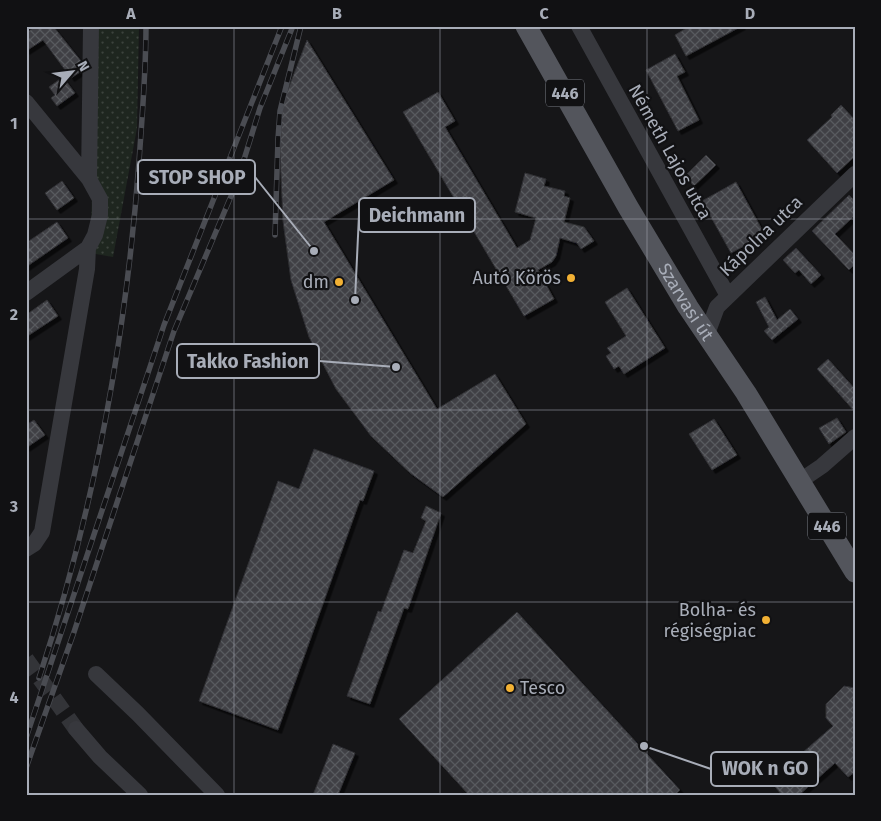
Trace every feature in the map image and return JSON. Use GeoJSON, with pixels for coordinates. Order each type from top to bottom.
{"type":"FeatureCollection","features":[{"type":"Feature","properties":{"kind":"main road","name":"Szarvasi út"},"geometry":{"type":"LineString","coordinates":[[526,26],[628,207],[688,306],[746,393],[855,572]]}},
{"type":"Feature","properties":{"kind":"street"},"geometry":{"type":"LineString","coordinates":[[89,179],[91,26]]}},
{"type":"Feature","properties":{"kind":"street","name":"Németh Lajos utca"},"geometry":{"type":"LineString","coordinates":[[579,26],[728,296]]}},
{"type":"Feature","properties":{"kind":"street"},"geometry":{"type":"LineString","coordinates":[[26,102],[89,179],[100,199],[100,215],[95,235],[88,248],[26,293]]}},
{"type":"Feature","properties":{"kind":"street","name":"Kápolna utca"},"geometry":{"type":"LineString","coordinates":[[707,334],[716,307],[855,174]]}},
{"type":"Feature","properties":{"kind":"street"},"geometry":{"type":"LineString","coordinates":[[26,549],[34,544],[42,532],[88,269],[88,248]]}},
{"type":"Feature","properties":{"kind":"street"},"geometry":{"type":"LineString","coordinates":[[800,481],[822,466],[855,437]]}},
{"type":"Feature","properties":{"kind":"street"},"geometry":{"type":"LineString","coordinates":[[96,674],[217,795]]}},
{"type":"Feature","properties":{"kind":"street"},"geometry":{"type":"LineString","coordinates":[[76,729],[100,757],[140,795]]}},
{"type":"Feature","properties":{"kind":"shaded area"},"geometry":{"type":"Polygon","coordinates":[[[98,26],[139,26],[137,128],[113,257],[90,253],[98,26]]]}},
{"type":"Feature","properties":{"kind":"building"},"geometry":{"type":"Polygon","coordinates":[[[36,26],[53,26],[81,61],[80,72],[71,78],[43,40],[26,51],[26,33],[36,26]]]}},
{"type":"Feature","properties":{"kind":"building"},"geometry":{"type":"Polygon","coordinates":[[[690,26],[742,26],[686,56],[675,35],[690,26]]]}},
{"type":"Feature","properties":{"kind":"building"},"geometry":{"type":"Polygon","coordinates":[[[307,40],[394,180],[324,222],[437,409],[495,374],[526,424],[443,497],[410,473],[371,436],[336,389],[309,337],[291,280],[283,221],[280,152],[282,105],[307,40]]]}},
{"type":"Feature","properties":{"kind":"building"},"geometry":{"type":"Polygon","coordinates":[[[675,54],[685,72],[677,76],[699,120],[678,131],[646,70],[675,54]]]}},
{"type":"Feature","properties":{"kind":"building"},"geometry":{"type":"Polygon","coordinates":[[[63,77],[75,93],[57,106],[51,98],[55,95],[49,87],[63,77]]]}},
{"type":"Feature","properties":{"kind":"building"},"geometry":{"type":"Polygon","coordinates":[[[438,92],[455,121],[445,127],[517,248],[530,240],[536,218],[515,212],[525,173],[546,179],[544,186],[565,191],[564,196],[570,198],[564,222],[584,227],[594,241],[581,249],[577,243],[560,238],[556,256],[552,262],[538,270],[554,299],[524,316],[403,112],[438,92]]]}},
{"type":"Feature","properties":{"kind":"building"},"geometry":{"type":"Polygon","coordinates":[[[841,105],[855,120],[855,156],[837,173],[807,140],[832,117],[831,115],[841,105]]]}},
{"type":"Feature","properties":{"kind":"building"},"geometry":{"type":"Polygon","coordinates":[[[706,155],[716,165],[694,186],[685,176],[706,155]]]}},
{"type":"Feature","properties":{"kind":"building"},"geometry":{"type":"Polygon","coordinates":[[[62,181],[74,198],[57,210],[45,193],[62,181]]]}},
{"type":"Feature","properties":{"kind":"building"},"geometry":{"type":"Polygon","coordinates":[[[736,182],[765,235],[731,253],[702,201],[736,182]]]}},
{"type":"Feature","properties":{"kind":"building"},"geometry":{"type":"Polygon","coordinates":[[[849,195],[855,201],[855,215],[835,234],[855,255],[855,264],[849,270],[812,231],[849,195]]]}},
{"type":"Feature","properties":{"kind":"building"},"geometry":{"type":"Polygon","coordinates":[[[57,222],[68,238],[26,267],[26,243],[57,222]]]}},
{"type":"Feature","properties":{"kind":"building"},"geometry":{"type":"Polygon","coordinates":[[[796,248],[821,275],[811,284],[799,270],[795,273],[783,260],[796,248]]]}},
{"type":"Feature","properties":{"kind":"building"},"geometry":{"type":"Polygon","coordinates":[[[627,288],[665,348],[624,374],[619,366],[614,369],[606,356],[611,353],[607,348],[626,336],[605,302],[627,288]]]}},
{"type":"Feature","properties":{"kind":"building"},"geometry":{"type":"Polygon","coordinates":[[[765,297],[777,320],[790,309],[798,319],[772,340],[764,331],[769,327],[756,302],[765,297]]]}},
{"type":"Feature","properties":{"kind":"building"},"geometry":{"type":"Polygon","coordinates":[[[47,300],[58,316],[26,337],[26,315],[47,300]]]}},
{"type":"Feature","properties":{"kind":"building"},"geometry":{"type":"Polygon","coordinates":[[[828,359],[855,389],[855,412],[817,369],[828,359]]]}},
{"type":"Feature","properties":{"kind":"building"},"geometry":{"type":"Polygon","coordinates":[[[837,418],[846,432],[829,444],[819,428],[837,418]]]}},
{"type":"Feature","properties":{"kind":"building"},"geometry":{"type":"Polygon","coordinates":[[[714,419],[737,455],[712,470],[689,434],[714,419]]]}},
{"type":"Feature","properties":{"kind":"building"},"geometry":{"type":"Polygon","coordinates":[[[34,420],[45,435],[26,448],[26,425],[34,420]]]}},
{"type":"Feature","properties":{"kind":"building"},"geometry":{"type":"Polygon","coordinates":[[[314,449],[374,471],[363,501],[360,500],[278,730],[199,701],[278,481],[299,489],[314,449]]]}},
{"type":"Feature","properties":{"kind":"building"},"geometry":{"type":"Polygon","coordinates":[[[426,506],[441,513],[408,609],[404,608],[370,704],[347,696],[378,611],[381,612],[404,550],[413,553],[426,521],[421,518],[426,506]]]}},
{"type":"Feature","properties":{"kind":"building","name":"Tesco"},"geometry":{"type":"Polygon","coordinates":[[[517,612],[680,790],[675,795],[469,795],[399,719],[517,612]]]}},
{"type":"Feature","properties":{"kind":"building"},"geometry":{"type":"Polygon","coordinates":[[[844,686],[855,688],[855,772],[848,777],[835,763],[799,795],[782,795],[770,781],[833,726],[826,718],[826,704],[844,686]]]}},
{"type":"Feature","properties":{"kind":"building"},"geometry":{"type":"Polygon","coordinates":[[[333,744],[355,753],[338,795],[313,795],[333,744]]]}},
{"type":"Feature","properties":{"kind":"tunnel"},"geometry":{"type":"LineString","coordinates":[[26,659],[76,729]]}},
{"type":"Feature","properties":{"kind":"railway"},"geometry":{"type":"LineString","coordinates":[[39,678],[76,552],[105,423],[116,358],[126,293],[139,162],[146,26]]}},
{"type":"Feature","properties":{"kind":"railway"},"geometry":{"type":"LineString","coordinates":[[26,738],[164,325],[282,26]]}},
{"type":"Feature","properties":{"kind":"railway"},"geometry":{"type":"LineString","coordinates":[[26,768],[74,632],[174,331],[237,182],[260,108],[293,26]]}},
{"type":"Feature","properties":{"kind":"railway"},"geometry":{"type":"LineString","coordinates":[[275,235],[280,111],[301,26]]}},
{"type":"Feature","properties":{"kind":"place","name":"STOP SHOP"},"geometry":{"type":"Point","coordinates":[314,251]}},
{"type":"Feature","properties":{"kind":"place","name":"Autó Körös"},"geometry":{"type":"Point","coordinates":[571,278]}},
{"type":"Feature","properties":{"kind":"place","name":"dm"},"geometry":{"type":"Point","coordinates":[339,282]}},
{"type":"Feature","properties":{"kind":"place","name":"Deichmann"},"geometry":{"type":"Point","coordinates":[355,300]}},
{"type":"Feature","properties":{"kind":"place","name":"Takko Fashion"},"geometry":{"type":"Point","coordinates":[396,367]}},
{"type":"Feature","properties":{"kind":"place","name":"Bolha- és régiségpiac"},"geometry":{"type":"Point","coordinates":[766,620]}},
{"type":"Feature","properties":{"kind":"place","name":"Tesco"},"geometry":{"type":"Point","coordinates":[510,688]}},
{"type":"Feature","properties":{"kind":"place","name":"WOK n GO"},"geometry":{"type":"Point","coordinates":[644,746]}}]}
